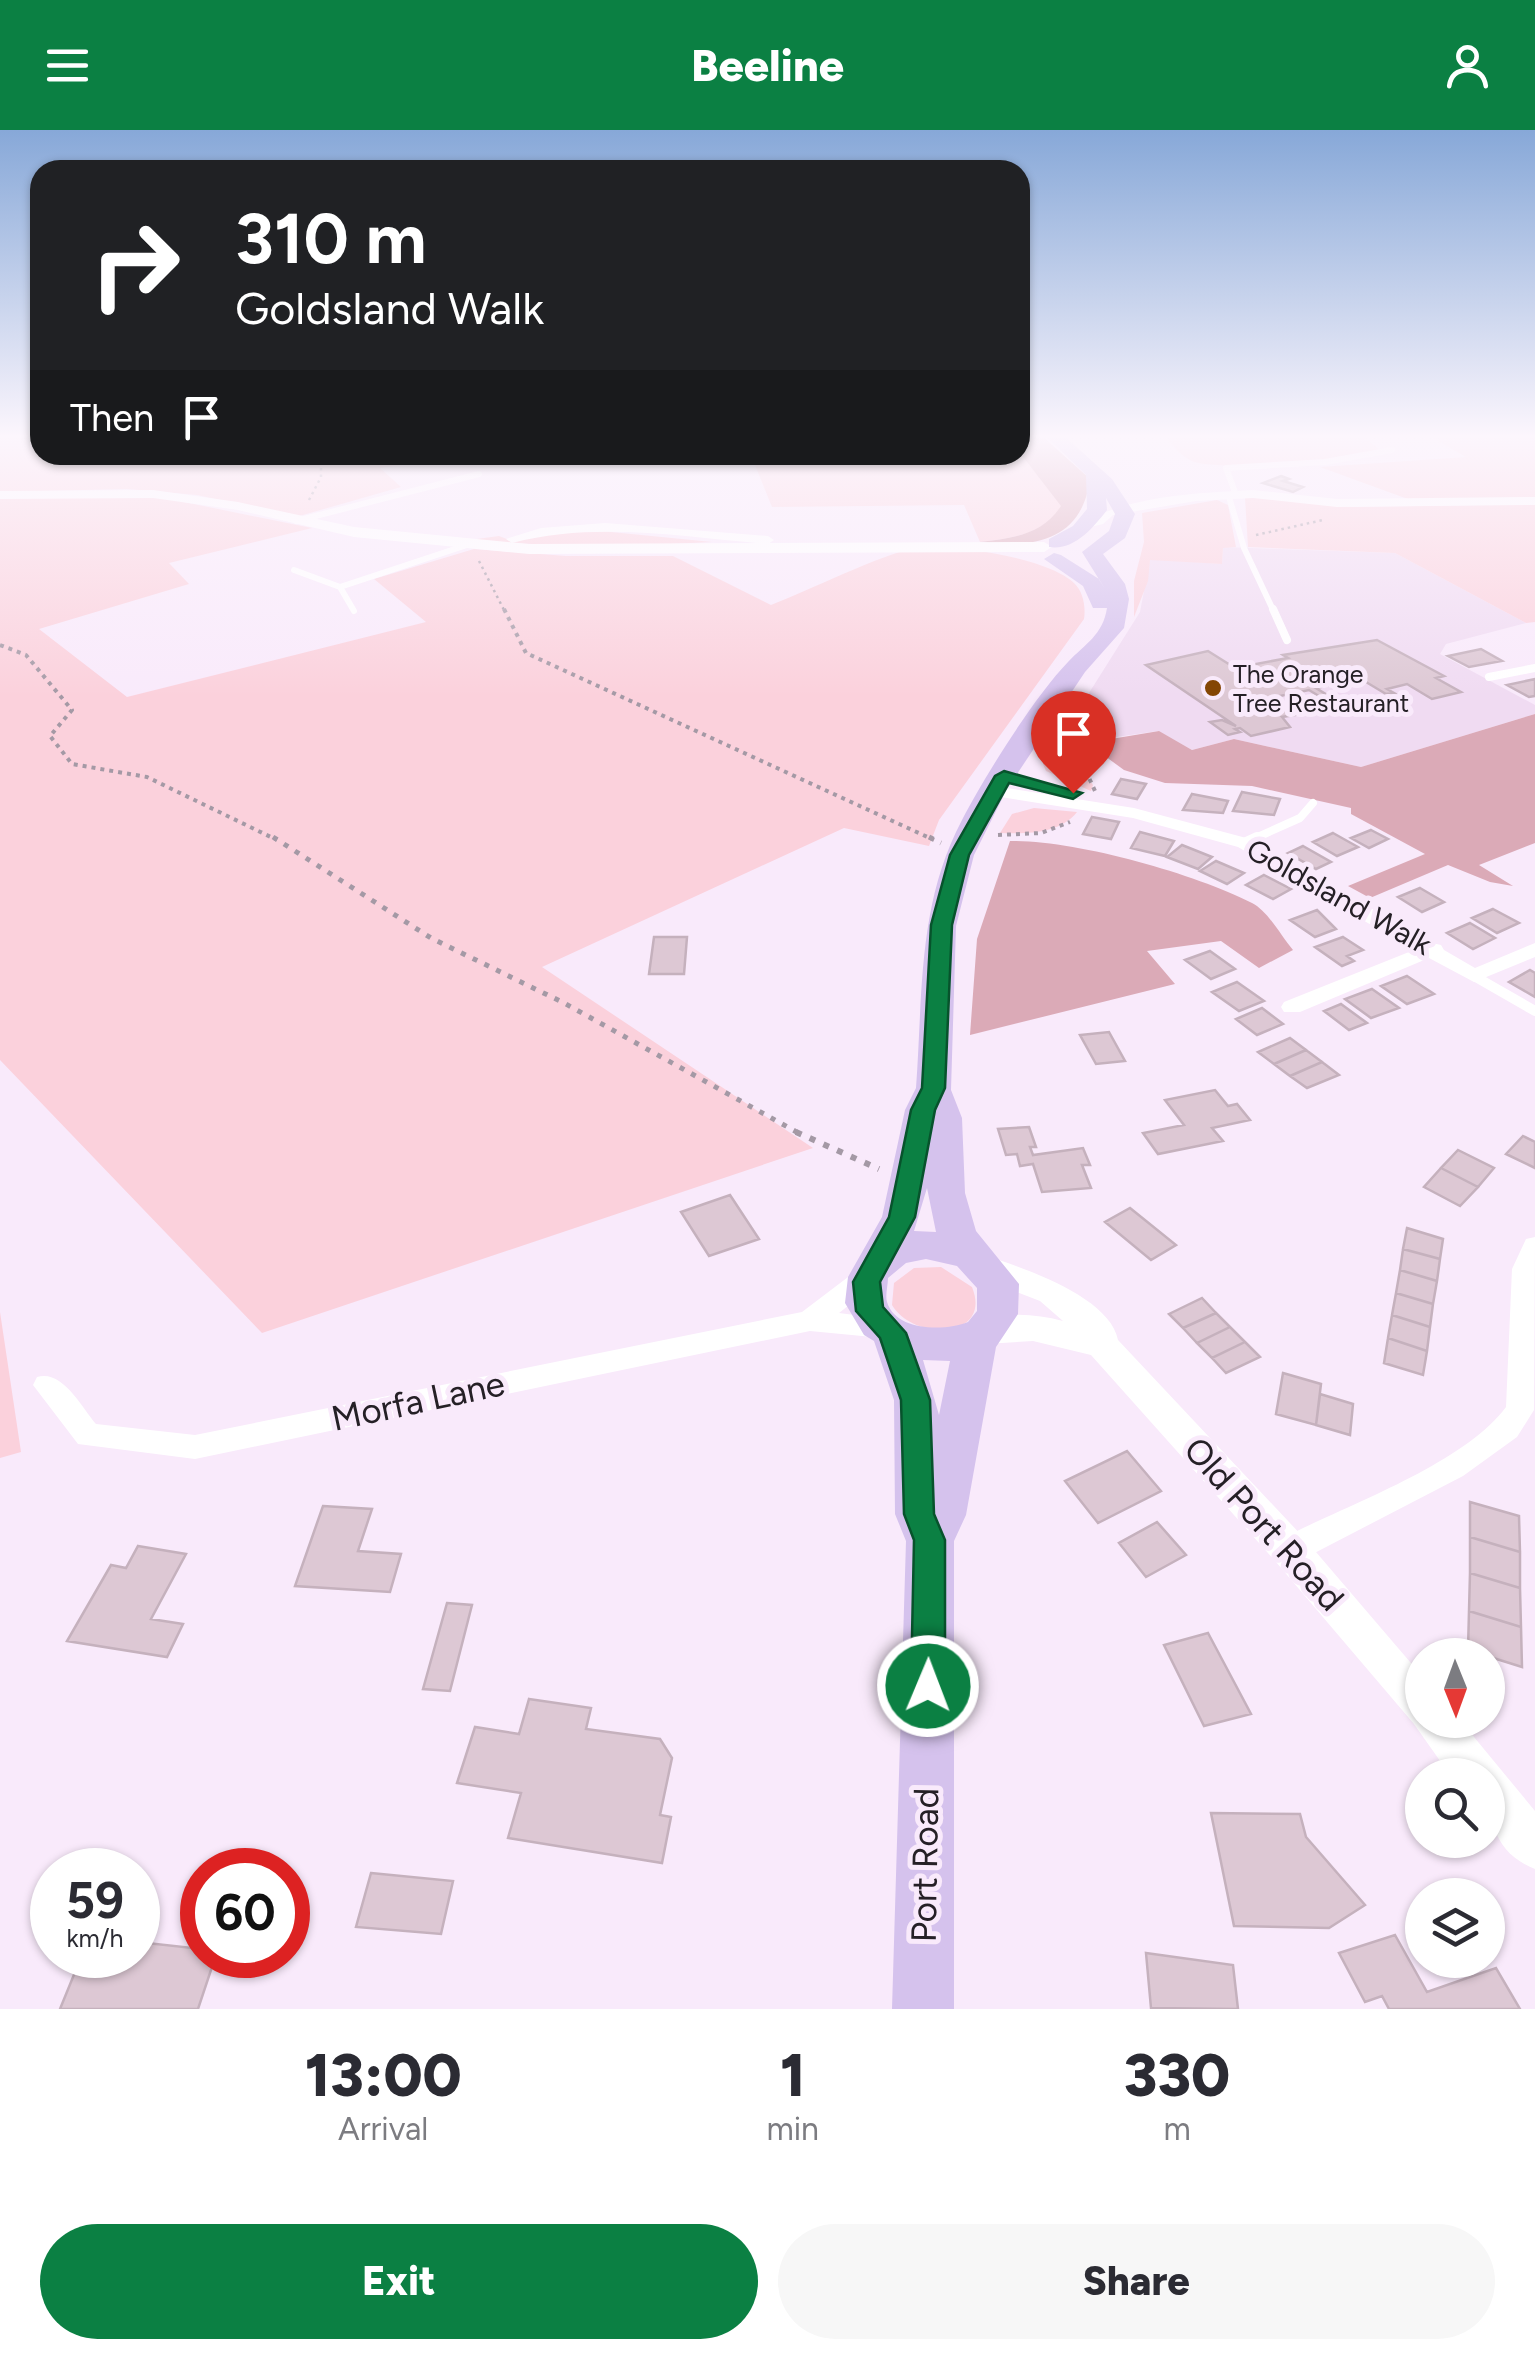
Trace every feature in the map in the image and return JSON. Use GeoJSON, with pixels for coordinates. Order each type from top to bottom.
{"type":"FeatureCollection","features":[{"type":"Feature","properties":{"kind":"main road"},"geometry":{"type":"LineString","coordinates":[[1051,552],[1081,560],[1118,534],[1124,522]]}},
{"type":"Feature","properties":{"kind":"main road"},"geometry":{"type":"LineString","coordinates":[[1051,552],[1086,524]]}},
{"type":"Feature","properties":{"kind":"main road","name":"Port Road"},"geometry":{"type":"LineString","coordinates":[[1051,552],[1092,583],[1101,601],[1101,614],[1079,652],[1076,667]]}},
{"type":"Feature","properties":{"kind":"main road","name":"Port Road"},"geometry":{"type":"LineString","coordinates":[[923,2009],[930,1540],[919,1514],[916,1400],[887,1330],[866,1299],[872,1271],[902,1217],[923,1110],[934,1088],[942,925],[963,847],[999,784],[1076,667],[1093,655],[1120,608],[1118,585],[1092,553]]}},
{"type":"Feature","properties":{"kind":"main road","name":"Port Road"},"geometry":{"type":"LineString","coordinates":[[930,1540],[942,1515],[981,1334],[998,1316],[1001,1298],[978,1261],[958,1239],[945,1204],[944,1112],[934,1088]]}},
{"type":"Feature","properties":{"kind":"main road"},"geometry":{"type":"LineString","coordinates":[[872,1271],[910,1246],[948,1247],[978,1261]]}},
{"type":"Feature","properties":{"kind":"main road"},"geometry":{"type":"LineString","coordinates":[[887,1330],[934,1348],[981,1334]]}},
{"type":"Feature","properties":{"kind":"street"},"geometry":{"type":"LineString","coordinates":[[319,522],[473,546],[960,546],[1051,552]]}},
{"type":"Feature","properties":{"kind":"street"},"geometry":{"type":"LineString","coordinates":[[1086,524],[1092,522]]}},
{"type":"Feature","properties":{"kind":"street"},"geometry":{"type":"LineString","coordinates":[[512,538],[555,529],[593,528],[720,544],[768,540]]}},
{"type":"Feature","properties":{"kind":"street","name":"Goldsland Walk"},"geometry":{"type":"LineString","coordinates":[[999,784],[1134,813],[1244,843],[1474,976]]}},
{"type":"Feature","properties":{"kind":"street"},"geometry":{"type":"LineString","coordinates":[[1474,976],[1535,949]]}},
{"type":"Feature","properties":{"kind":"street"},"geometry":{"type":"LineString","coordinates":[[1292,1007],[1434,950]]}},
{"type":"Feature","properties":{"kind":"street"},"geometry":{"type":"LineString","coordinates":[[1290,1550],[1482,1450],[1528,1413],[1525,1270],[1535,1246]]}},
{"type":"Feature","properties":{"kind":"street","name":"Old Port Road"},"geometry":{"type":"LineString","coordinates":[[978,1261],[1050,1292],[1100,1334],[1102,1346]]}},
{"type":"Feature","properties":{"kind":"street","name":"Morfa Lane"},"geometry":{"type":"LineString","coordinates":[[810,1321],[872,1271]]}},
{"type":"Feature","properties":{"kind":"street","name":"Morfa Lane"},"geometry":{"type":"LineString","coordinates":[[46,1385],[88,1436],[195,1447],[810,1321],[887,1330]]}},
{"type":"Feature","properties":{"kind":"street","name":"Old Port Road"},"geometry":{"type":"LineString","coordinates":[[981,1334],[1016,1325],[1050,1326],[1102,1346],[1290,1550],[1405,1688]]}},
{"type":"Feature","properties":{"kind":"street"},"geometry":{"type":"LineString","coordinates":[[1448,1738],[1464,1758]]}},
{"type":"Feature","properties":{"kind":"street"},"geometry":{"type":"LineString","coordinates":[[1505,1809],[1535,1847]]}},
{"type":"Feature","properties":{"kind":"lane"},"geometry":{"type":"LineString","coordinates":[[1238,522],[1244,548],[1287,640]]}},
{"type":"Feature","properties":{"kind":"lane"},"geometry":{"type":"LineString","coordinates":[[294,570],[340,586],[473,546]]}},
{"type":"Feature","properties":{"kind":"lane"},"geometry":{"type":"LineString","coordinates":[[340,586],[354,611]]}},
{"type":"Feature","properties":{"kind":"lane"},"geometry":{"type":"LineString","coordinates":[[1489,676],[1535,668]]}},
{"type":"Feature","properties":{"kind":"lane"},"geometry":{"type":"LineString","coordinates":[[1244,843],[1300,818],[1314,804]]}},
{"type":"Feature","properties":{"kind":"lane"},"geometry":{"type":"LineString","coordinates":[[1474,976],[1535,1012]]}},
{"type":"Feature","properties":{"kind":"path"},"geometry":{"type":"LineString","coordinates":[[473,546],[526,653],[946,845],[963,847]]}},
{"type":"Feature","properties":{"kind":"path"},"geometry":{"type":"LineString","coordinates":[[0,646],[26,656],[72,710],[50,736],[72,764],[146,776],[268,834],[431,938],[564,1003],[774,1123],[885,1172]]}},
{"type":"Feature","properties":{"kind":"path"},"geometry":{"type":"LineString","coordinates":[[995,835],[1041,833],[1064,826],[1089,803],[1096,786],[1086,770],[1047,746]]}},
{"type":"Feature","properties":{"kind":"shaded area"},"geometry":{"type":"Polygon","coordinates":[[[0,522],[281,522],[312,528],[169,563],[189,584],[39,629],[127,697],[426,622],[374,579],[474,549],[566,556],[673,556],[771,605],[864,565],[916,548],[932,547],[975,550],[1043,566],[1061,574],[1080,590],[1084,619],[939,820],[929,846],[844,828],[542,967],[813,1148],[262,1333],[0,1060],[0,522]]]}},
{"type":"Feature","properties":{"kind":"shaded area"},"geometry":{"type":"Polygon","coordinates":[[[971,522],[1047,522],[1015,536],[980,542],[971,522]]]}},
{"type":"Feature","properties":{"kind":"shaded area"},"geometry":{"type":"Polygon","coordinates":[[[1072,522],[1053,536],[1037,541],[980,542],[1015,536],[1045,523],[1072,522]]]}},
{"type":"Feature","properties":{"kind":"shaded area"},"geometry":{"type":"Polygon","coordinates":[[[1143,522],[1231,522],[1236,547],[1223,548],[1222,564],[1150,560],[1148,581],[1134,617],[1134,581],[1144,542],[1143,522]]]}},
{"type":"Feature","properties":{"kind":"shaded area"},"geometry":{"type":"Polygon","coordinates":[[[1246,522],[1535,522],[1535,622],[1526,623],[1395,553],[1248,547],[1246,522]]]}},
{"type":"Feature","properties":{"kind":"shaded area"},"geometry":{"type":"Polygon","coordinates":[[[601,531],[712,542],[609,547],[462,541],[499,536],[512,541],[532,534],[601,531]]]}},
{"type":"Feature","properties":{"kind":"shaded area"},"geometry":{"type":"Polygon","coordinates":[[[1223,547],[1395,553],[1526,623],[1446,644],[1440,654],[1535,705],[1535,714],[1361,767],[1234,739],[1192,750],[1158,731],[1103,739],[1072,720],[1140,612],[1150,559],[1222,564],[1223,547]]]}},
{"type":"Feature","properties":{"kind":"shaded area"},"geometry":{"type":"Polygon","coordinates":[[[1535,714],[1535,843],[1479,865],[1513,886],[1490,882],[1448,865],[1370,898],[1348,886],[1425,854],[1351,814],[1351,808],[1252,786],[1165,783],[1124,770],[1087,743],[1159,731],[1192,750],[1234,739],[1361,767],[1535,714]]]}},
{"type":"Feature","properties":{"kind":"shaded area"},"geometry":{"type":"Polygon","coordinates":[[[1049,749],[1078,765],[1093,785],[1091,791],[1046,771],[1043,764],[1049,749]]]}},
{"type":"Feature","properties":{"kind":"shaded area"},"geometry":{"type":"Polygon","coordinates":[[[1034,808],[1077,812],[1052,829],[1000,833],[1012,814],[1034,808]]]}},
{"type":"Feature","properties":{"kind":"shaded area"},"geometry":{"type":"Polygon","coordinates":[[[1010,841],[1100,852],[1227,892],[1258,907],[1293,950],[1259,968],[1221,941],[1147,951],[1175,984],[970,1035],[977,939],[1010,841]]]}},
{"type":"Feature","properties":{"kind":"shaded area"},"geometry":{"type":"Polygon","coordinates":[[[941,1267],[972,1287],[975,1304],[971,1317],[962,1325],[933,1329],[903,1317],[892,1305],[894,1283],[914,1268],[941,1267]]]}},
{"type":"Feature","properties":{"kind":"shaded area"},"geometry":{"type":"Polygon","coordinates":[[[0,1312],[21,1452],[0,1458],[0,1312]]]}},
{"type":"Feature","properties":{"kind":"building"},"geometry":{"type":"Polygon","coordinates":[[[1377,640],[1444,676],[1436,678],[1461,692],[1432,699],[1407,684],[1387,689],[1394,693],[1386,694],[1361,679],[1316,688],[1342,704],[1335,706],[1309,690],[1270,698],[1295,715],[1282,717],[1290,727],[1251,736],[1240,728],[1235,729],[1240,732],[1228,735],[1210,722],[1222,720],[1236,726],[1146,665],[1208,651],[1235,668],[1288,658],[1283,655],[1377,640]]]}},
{"type":"Feature","properties":{"kind":"building"},"geometry":{"type":"Polygon","coordinates":[[[1481,649],[1502,661],[1469,667],[1448,656],[1481,649]]]}},
{"type":"Feature","properties":{"kind":"building"},"geometry":{"type":"Polygon","coordinates":[[[1535,679],[1535,696],[1529,697],[1507,685],[1535,679]]]}},
{"type":"Feature","properties":{"kind":"building"},"geometry":{"type":"Polygon","coordinates":[[[1121,779],[1146,784],[1137,799],[1112,794],[1121,779]]]}},
{"type":"Feature","properties":{"kind":"building"},"geometry":{"type":"Polygon","coordinates":[[[1242,792],[1280,799],[1274,815],[1233,811],[1242,792]]]}},
{"type":"Feature","properties":{"kind":"building"},"geometry":{"type":"Polygon","coordinates":[[[1192,794],[1228,801],[1223,813],[1183,810],[1192,794]]]}},
{"type":"Feature","properties":{"kind":"building"},"geometry":{"type":"Polygon","coordinates":[[[1092,817],[1119,822],[1111,839],[1083,834],[1092,817]]]}},
{"type":"Feature","properties":{"kind":"building"},"geometry":{"type":"Polygon","coordinates":[[[1371,830],[1388,839],[1369,848],[1351,838],[1371,830]]]}},
{"type":"Feature","properties":{"kind":"building"},"geometry":{"type":"Polygon","coordinates":[[[1140,832],[1174,841],[1165,856],[1131,848],[1140,832]]]}},
{"type":"Feature","properties":{"kind":"building"},"geometry":{"type":"Polygon","coordinates":[[[1333,833],[1358,847],[1337,856],[1313,842],[1333,833]]]}},
{"type":"Feature","properties":{"kind":"building"},"geometry":{"type":"Polygon","coordinates":[[[1182,845],[1212,857],[1198,869],[1167,857],[1182,845]]]}},
{"type":"Feature","properties":{"kind":"building"},"geometry":{"type":"Polygon","coordinates":[[[1303,846],[1331,862],[1316,869],[1288,853],[1303,846]]]}},
{"type":"Feature","properties":{"kind":"building"},"geometry":{"type":"Polygon","coordinates":[[[1216,861],[1244,873],[1227,884],[1200,871],[1216,861]]]}},
{"type":"Feature","properties":{"kind":"building"},"geometry":{"type":"Polygon","coordinates":[[[1264,875],[1291,889],[1273,899],[1246,885],[1264,875]]]}},
{"type":"Feature","properties":{"kind":"building"},"geometry":{"type":"Polygon","coordinates":[[[1420,888],[1444,902],[1422,912],[1398,897],[1420,888]]]}},
{"type":"Feature","properties":{"kind":"building"},"geometry":{"type":"Polygon","coordinates":[[[1493,909],[1519,923],[1497,933],[1472,918],[1493,909]]]}},
{"type":"Feature","properties":{"kind":"building"},"geometry":{"type":"Polygon","coordinates":[[[1317,910],[1336,929],[1315,937],[1290,920],[1317,910]]]}},
{"type":"Feature","properties":{"kind":"building"},"geometry":{"type":"Polygon","coordinates":[[[1470,923],[1495,938],[1473,949],[1447,933],[1470,923]]]}},
{"type":"Feature","properties":{"kind":"building"},"geometry":{"type":"Polygon","coordinates":[[[654,937],[687,937],[684,974],[649,974],[654,937]]]}},
{"type":"Feature","properties":{"kind":"building"},"geometry":{"type":"Polygon","coordinates":[[[1343,937],[1363,950],[1347,956],[1354,961],[1342,966],[1315,947],[1343,937]]]}},
{"type":"Feature","properties":{"kind":"building"},"geometry":{"type":"Polygon","coordinates":[[[1210,951],[1235,969],[1211,979],[1185,960],[1210,951]]]}},
{"type":"Feature","properties":{"kind":"building"},"geometry":{"type":"Polygon","coordinates":[[[1530,970],[1535,973],[1535,997],[1509,982],[1530,970]]]}},
{"type":"Feature","properties":{"kind":"building"},"geometry":{"type":"Polygon","coordinates":[[[1407,976],[1434,994],[1407,1004],[1381,986],[1407,976]]]}},
{"type":"Feature","properties":{"kind":"building"},"geometry":{"type":"Polygon","coordinates":[[[1237,982],[1264,1001],[1239,1011],[1212,992],[1237,982]]]}},
{"type":"Feature","properties":{"kind":"building"},"geometry":{"type":"Polygon","coordinates":[[[1372,989],[1399,1008],[1371,1018],[1345,999],[1372,989]]]}},
{"type":"Feature","properties":{"kind":"building"},"geometry":{"type":"Polygon","coordinates":[[[1341,1004],[1367,1023],[1349,1030],[1324,1011],[1341,1004]]]}},
{"type":"Feature","properties":{"kind":"building"},"geometry":{"type":"Polygon","coordinates":[[[1262,1008],[1283,1024],[1257,1035],[1236,1019],[1262,1008]]]}},
{"type":"Feature","properties":{"kind":"building"},"geometry":{"type":"Polygon","coordinates":[[[1109,1032],[1125,1061],[1096,1064],[1080,1035],[1109,1032]]]}},
{"type":"Feature","properties":{"kind":"building"},"geometry":{"type":"Polygon","coordinates":[[[1290,1038],[1306,1050],[1274,1064],[1258,1052],[1290,1038]]]}},
{"type":"Feature","properties":{"kind":"building"},"geometry":{"type":"Polygon","coordinates":[[[1306,1050],[1322,1062],[1290,1076],[1274,1064],[1306,1050]]]}},
{"type":"Feature","properties":{"kind":"building"},"geometry":{"type":"Polygon","coordinates":[[[1322,1062],[1339,1075],[1307,1088],[1290,1076],[1322,1062]]]}},
{"type":"Feature","properties":{"kind":"building"},"geometry":{"type":"Polygon","coordinates":[[[1215,1090],[1228,1106],[1237,1104],[1250,1120],[1212,1128],[1223,1141],[1158,1154],[1143,1133],[1184,1125],[1165,1100],[1215,1090]]]}},
{"type":"Feature","properties":{"kind":"building"},"geometry":{"type":"Polygon","coordinates":[[[1029,1127],[1036,1147],[1030,1147],[1033,1155],[1083,1148],[1090,1165],[1082,1165],[1091,1188],[1042,1192],[1033,1164],[1020,1166],[1017,1154],[1006,1155],[998,1129],[1029,1127]]]}},
{"type":"Feature","properties":{"kind":"building"},"geometry":{"type":"Polygon","coordinates":[[[1523,1136],[1535,1142],[1535,1168],[1506,1154],[1523,1136]]]}},
{"type":"Feature","properties":{"kind":"building"},"geometry":{"type":"Polygon","coordinates":[[[1458,1150],[1494,1168],[1478,1187],[1441,1168],[1458,1150]]]}},
{"type":"Feature","properties":{"kind":"building"},"geometry":{"type":"Polygon","coordinates":[[[1441,1168],[1478,1187],[1460,1206],[1424,1187],[1441,1168]]]}},
{"type":"Feature","properties":{"kind":"building"},"geometry":{"type":"Polygon","coordinates":[[[730,1195],[759,1239],[709,1256],[681,1212],[730,1195]]]}},
{"type":"Feature","properties":{"kind":"building"},"geometry":{"type":"Polygon","coordinates":[[[1130,1208],[1176,1245],[1151,1260],[1105,1222],[1130,1208]]]}},
{"type":"Feature","properties":{"kind":"building"},"geometry":{"type":"Polygon","coordinates":[[[1407,1228],[1443,1239],[1440,1259],[1403,1249],[1407,1228]]]}},
{"type":"Feature","properties":{"kind":"building"},"geometry":{"type":"Polygon","coordinates":[[[1403,1249],[1440,1259],[1437,1281],[1400,1270],[1403,1249]]]}},
{"type":"Feature","properties":{"kind":"building"},"geometry":{"type":"Polygon","coordinates":[[[1400,1270],[1437,1281],[1433,1304],[1396,1293],[1400,1270]]]}},
{"type":"Feature","properties":{"kind":"building"},"geometry":{"type":"Polygon","coordinates":[[[1396,1293],[1433,1304],[1430,1327],[1392,1315],[1396,1293]]]}},
{"type":"Feature","properties":{"kind":"building"},"geometry":{"type":"Polygon","coordinates":[[[1202,1298],[1216,1313],[1183,1328],[1169,1314],[1202,1298]]]}},
{"type":"Feature","properties":{"kind":"building"},"geometry":{"type":"Polygon","coordinates":[[[1216,1313],[1230,1327],[1197,1343],[1183,1328],[1216,1313]]]}},
{"type":"Feature","properties":{"kind":"building"},"geometry":{"type":"Polygon","coordinates":[[[1392,1315],[1430,1327],[1427,1351],[1388,1338],[1392,1315]]]}},
{"type":"Feature","properties":{"kind":"building"},"geometry":{"type":"Polygon","coordinates":[[[1230,1327],[1245,1342],[1212,1358],[1197,1343],[1230,1327]]]}},
{"type":"Feature","properties":{"kind":"building"},"geometry":{"type":"Polygon","coordinates":[[[1388,1338],[1427,1351],[1423,1375],[1384,1363],[1388,1338]]]}},
{"type":"Feature","properties":{"kind":"building"},"geometry":{"type":"Polygon","coordinates":[[[1245,1342],[1260,1357],[1226,1373],[1212,1358],[1245,1342]]]}},
{"type":"Feature","properties":{"kind":"building"},"geometry":{"type":"Polygon","coordinates":[[[1283,1373],[1321,1384],[1316,1425],[1276,1414],[1283,1373]]]}},
{"type":"Feature","properties":{"kind":"building"},"geometry":{"type":"Polygon","coordinates":[[[1320,1394],[1353,1404],[1350,1435],[1316,1425],[1320,1394]]]}},
{"type":"Feature","properties":{"kind":"building"},"geometry":{"type":"Polygon","coordinates":[[[1127,1451],[1161,1491],[1098,1523],[1065,1481],[1127,1451]]]}},
{"type":"Feature","properties":{"kind":"building"},"geometry":{"type":"Polygon","coordinates":[[[1470,1502],[1519,1516],[1520,1552],[1470,1537],[1470,1502]]]}},
{"type":"Feature","properties":{"kind":"building"},"geometry":{"type":"Polygon","coordinates":[[[323,1506],[372,1509],[358,1551],[401,1554],[390,1592],[295,1586],[323,1506]]]}},
{"type":"Feature","properties":{"kind":"building"},"geometry":{"type":"Polygon","coordinates":[[[1157,1522],[1186,1555],[1146,1577],[1119,1543],[1157,1522]]]}},
{"type":"Feature","properties":{"kind":"building"},"geometry":{"type":"Polygon","coordinates":[[[1470,1537],[1520,1552],[1520,1588],[1470,1573],[1470,1537]]]}},
{"type":"Feature","properties":{"kind":"building"},"geometry":{"type":"Polygon","coordinates":[[[138,1546],[186,1554],[151,1619],[183,1624],[167,1657],[67,1641],[111,1565],[126,1568],[138,1546]]]}},
{"type":"Feature","properties":{"kind":"building"},"geometry":{"type":"Polygon","coordinates":[[[1470,1573],[1520,1588],[1521,1627],[1469,1611],[1470,1573]]]}},
{"type":"Feature","properties":{"kind":"building"},"geometry":{"type":"Polygon","coordinates":[[[447,1603],[472,1605],[450,1691],[423,1689],[447,1603]]]}},
{"type":"Feature","properties":{"kind":"building"},"geometry":{"type":"Polygon","coordinates":[[[1469,1611],[1521,1627],[1522,1667],[1505,1662],[1505,1638],[1468,1638],[1469,1611]]]}},
{"type":"Feature","properties":{"kind":"building"},"geometry":{"type":"Polygon","coordinates":[[[1208,1633],[1251,1714],[1204,1726],[1164,1645],[1208,1633]]]}},
{"type":"Feature","properties":{"kind":"building"},"geometry":{"type":"Polygon","coordinates":[[[529,1699],[591,1708],[586,1729],[660,1739],[672,1758],[660,1815],[671,1817],[662,1863],[508,1838],[521,1793],[457,1783],[475,1727],[519,1734],[529,1699]]]}},
{"type":"Feature","properties":{"kind":"building"},"geometry":{"type":"Polygon","coordinates":[[[1211,1813],[1300,1814],[1306,1837],[1365,1905],[1329,1928],[1234,1926],[1211,1813]]]}},
{"type":"Feature","properties":{"kind":"building"},"geometry":{"type":"Polygon","coordinates":[[[371,1873],[453,1881],[441,1934],[356,1927],[371,1873]]]}},
{"type":"Feature","properties":{"kind":"building"},"geometry":{"type":"Polygon","coordinates":[[[1395,1935],[1405,1953],[1405,1978],[1419,1978],[1427,1992],[1467,1978],[1502,1978],[1520,2009],[1389,2009],[1382,1996],[1365,2002],[1339,1953],[1395,1935]]]}},
{"type":"Feature","properties":{"kind":"building"},"geometry":{"type":"Polygon","coordinates":[[[160,1944],[180,1947],[180,1978],[208,1978],[198,2009],[60,2009],[73,1978],[160,1978],[160,1944]]]}},
{"type":"Feature","properties":{"kind":"building"},"geometry":{"type":"Polygon","coordinates":[[[1146,1953],[1233,1965],[1238,2009],[1151,2008],[1146,1953]]]}},
{"type":"Feature","properties":{"kind":"place","name":"The Orange Tree Restaurant"},"geometry":{"type":"Point","coordinates":[1213,688]}},
{"type":"Feature","properties":{"kind":"route"},"geometry":{"type":"LineString","coordinates":[[928,1686],[930,1540],[919,1514],[916,1400],[892,1333],[870,1311],[866,1282],[902,1217],[917,1158],[923,1110],[934,1088],[942,925],[956,863],[1004,776],[1073,793]]}}]}
